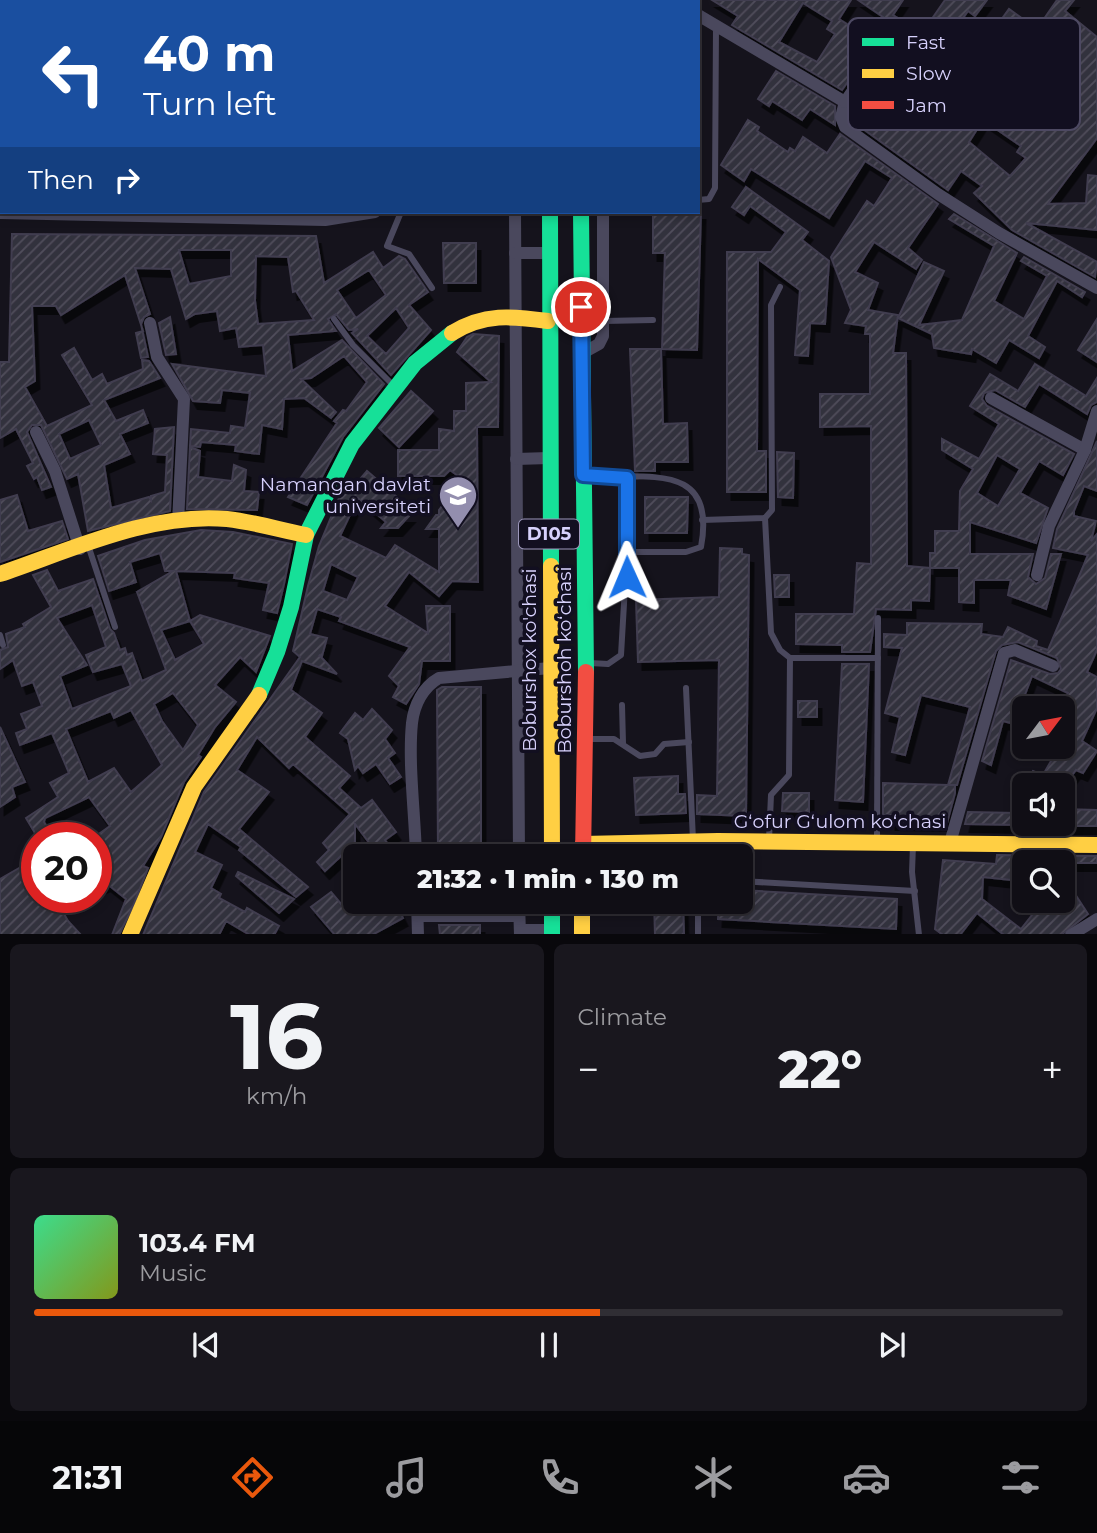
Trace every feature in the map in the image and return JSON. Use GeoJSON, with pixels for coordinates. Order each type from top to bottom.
{"type":"FeatureCollection","features":[{"type":"Feature","properties":{"kind":"street"},"geometry":{"type":"LineString","coordinates":[[700,16],[845,102]]}},
{"type":"Feature","properties":{"kind":"street"},"geometry":{"type":"LineString","coordinates":[[848,98],[841,117],[848,129]]}},
{"type":"Feature","properties":{"kind":"street"},"geometry":{"type":"LineString","coordinates":[[849,130],[968,214],[1097,288]]}},
{"type":"Feature","properties":{"kind":"street"},"geometry":{"type":"LineString","coordinates":[[163,214],[325,220],[362,214]]}},
{"type":"Feature","properties":{"kind":"street"},"geometry":{"type":"LineString","coordinates":[[515,214],[519,844]]}},
{"type":"Feature","properties":{"kind":"street","name":"Boburshox ko'chasi"},"geometry":{"type":"LineString","coordinates":[[550,214],[548,458],[552,844]]}},
{"type":"Feature","properties":{"kind":"street","name":"Boburshoh koʻchasi"},"geometry":{"type":"LineString","coordinates":[[581,214],[586,663],[583,844]]}},
{"type":"Feature","properties":{"kind":"street"},"geometry":{"type":"LineString","coordinates":[[581,354],[599,344],[604,321],[604,214]]}},
{"type":"Feature","properties":{"kind":"street"},"geometry":{"type":"LineString","coordinates":[[515,253],[549,253]]}},
{"type":"Feature","properties":{"kind":"street"},"geometry":{"type":"LineString","coordinates":[[130,934],[143,911],[194,787],[259,694],[288,618],[306,535],[352,444],[395,387],[439,341],[461,327],[480,318],[515,316],[548,321]]}},
{"type":"Feature","properties":{"kind":"street"},"geometry":{"type":"LineString","coordinates":[[150,323],[158,357],[184,399],[178,522]]}},
{"type":"Feature","properties":{"kind":"street"},"geometry":{"type":"LineString","coordinates":[[991,398],[1084,450]]}},
{"type":"Feature","properties":{"kind":"street"},"geometry":{"type":"LineString","coordinates":[[1037,575],[1049,526],[1084,450],[1097,411]]}},
{"type":"Feature","properties":{"kind":"street"},"geometry":{"type":"LineString","coordinates":[[36,432],[55,471],[84,547]]}},
{"type":"Feature","properties":{"kind":"street"},"geometry":{"type":"LineString","coordinates":[[516,459],[548,458]]}},
{"type":"Feature","properties":{"kind":"street"},"geometry":{"type":"LineString","coordinates":[[0,574],[84,547],[178,522],[225,519],[306,535]]}},
{"type":"Feature","properties":{"kind":"street"},"geometry":{"type":"LineString","coordinates":[[950,843],[1004,653],[1015,650],[1052,666]]}},
{"type":"Feature","properties":{"kind":"street"},"geometry":{"type":"LineString","coordinates":[[416,844],[412,723],[418,701],[430,683],[439,678],[550,668]]}},
{"type":"Feature","properties":{"kind":"street","name":"Gʻofur Gʻulom koʻchasi"},"geometry":{"type":"LineString","coordinates":[[666,844],[769,842],[1097,845]]}},
{"type":"Feature","properties":{"kind":"street"},"geometry":{"type":"LineString","coordinates":[[418,934],[418,916],[519,916],[520,932],[552,932],[552,914]]}},
{"type":"Feature","properties":{"kind":"street"},"geometry":{"type":"LineString","coordinates":[[582,914],[582,934]]}},
{"type":"Feature","properties":{"kind":"street"},"geometry":{"type":"LineString","coordinates":[[1071,934],[1095,920]]}},
{"type":"Feature","properties":{"kind":"lane"},"geometry":{"type":"LineString","coordinates":[[700,200],[709,199],[715,188],[716,26]]}},
{"type":"Feature","properties":{"kind":"lane"},"geometry":{"type":"LineString","coordinates":[[400,214],[387,246],[409,254],[432,288]]}},
{"type":"Feature","properties":{"kind":"lane"},"geometry":{"type":"LineString","coordinates":[[779,287],[771,305],[773,504],[765,518],[771,634],[780,650],[790,658],[878,658]]}},
{"type":"Feature","properties":{"kind":"lane"},"geometry":{"type":"LineString","coordinates":[[334,318],[353,345],[395,387]]}},
{"type":"Feature","properties":{"kind":"lane"},"geometry":{"type":"LineString","coordinates":[[604,321],[653,320]]}},
{"type":"Feature","properties":{"kind":"lane"},"geometry":{"type":"LineString","coordinates":[[583,475],[680,481],[688,484],[702,501],[701,548],[696,551],[626,552]]}},
{"type":"Feature","properties":{"kind":"lane"},"geometry":{"type":"LineString","coordinates":[[586,663],[608,664],[621,655],[627,478]]}},
{"type":"Feature","properties":{"kind":"lane"},"geometry":{"type":"LineString","coordinates":[[702,520],[765,518]]}},
{"type":"Feature","properties":{"kind":"lane"},"geometry":{"type":"LineString","coordinates":[[84,547],[115,627]]}},
{"type":"Feature","properties":{"kind":"lane"},"geometry":{"type":"LineString","coordinates":[[877,843],[878,618]]}},
{"type":"Feature","properties":{"kind":"lane"},"geometry":{"type":"LineString","coordinates":[[0,635],[3,645]]}},
{"type":"Feature","properties":{"kind":"lane"},"geometry":{"type":"LineString","coordinates":[[769,842],[771,795],[789,775],[790,658]]}},
{"type":"Feature","properties":{"kind":"lane"},"geometry":{"type":"LineString","coordinates":[[686,688],[693,842]]}},
{"type":"Feature","properties":{"kind":"lane"},"geometry":{"type":"LineString","coordinates":[[622,705],[623,743]]}},
{"type":"Feature","properties":{"kind":"lane"},"geometry":{"type":"LineString","coordinates":[[586,739],[614,739],[640,756],[655,754],[664,744],[689,742]]}},
{"type":"Feature","properties":{"kind":"lane"},"geometry":{"type":"LineString","coordinates":[[913,843],[919,934]]}},
{"type":"Feature","properties":{"kind":"lane"},"geometry":{"type":"LineString","coordinates":[[753,882],[915,891]]}},
{"type":"Feature","properties":{"kind":"lane"},"geometry":{"type":"LineString","coordinates":[[698,914],[698,934]]}},
{"type":"Feature","properties":{"kind":"lane"},"geometry":{"type":"LineString","coordinates":[[1093,934],[1095,920]]}},
{"type":"Feature","properties":{"kind":"building"},"geometry":{"type":"Polygon","coordinates":[[[712,0],[851,0],[839,19],[848,25],[848,82],[842,90],[732,25],[738,16],[712,0]],[[803,3],[779,42],[817,62],[835,34],[827,29],[832,21],[803,3]]]}},
{"type":"Feature","properties":{"kind":"building"},"geometry":{"type":"Polygon","coordinates":[[[858,0],[903,0],[893,15],[898,18],[882,18],[858,0]]]}},
{"type":"Feature","properties":{"kind":"building"},"geometry":{"type":"Polygon","coordinates":[[[945,0],[987,0],[975,16],[968,11],[963,18],[932,18],[945,0]]]}},
{"type":"Feature","properties":{"kind":"building"},"geometry":{"type":"Polygon","coordinates":[[[1057,0],[1074,0],[1065,11],[1074,18],[1045,18],[1057,0]]]}},
{"type":"Feature","properties":{"kind":"building"},"geometry":{"type":"Polygon","coordinates":[[[1009,9],[1022,18],[1002,18],[1009,9]]]}},
{"type":"Feature","properties":{"kind":"building"},"geometry":{"type":"Polygon","coordinates":[[[1080,23],[1097,37],[1097,138],[1048,204],[1086,203],[1088,175],[1097,176],[1097,230],[1026,223],[1097,262],[1095,277],[1012,230],[974,193],[982,186],[961,171],[948,190],[865,130],[977,130],[969,142],[1010,176],[1026,158],[1017,152],[1021,146],[998,130],[1080,130],[1080,23]]]}},
{"type":"Feature","properties":{"kind":"building"},"geometry":{"type":"Polygon","coordinates":[[[776,71],[835,106],[835,125],[810,109],[802,120],[772,101],[769,106],[758,99],[776,71]]]}},
{"type":"Feature","properties":{"kind":"building"},"geometry":{"type":"Polygon","coordinates":[[[748,120],[759,127],[757,131],[788,152],[790,148],[795,151],[803,137],[827,153],[840,134],[938,204],[908,248],[922,260],[916,269],[874,242],[855,272],[878,283],[868,310],[898,315],[893,353],[906,353],[907,566],[930,568],[929,601],[911,600],[911,610],[876,609],[870,652],[842,652],[842,645],[796,644],[796,614],[854,614],[857,563],[871,564],[871,426],[820,427],[820,394],[870,394],[870,334],[865,334],[866,326],[845,323],[851,310],[831,257],[867,201],[874,206],[892,178],[865,161],[829,218],[751,169],[744,181],[721,165],[748,120]]]}},
{"type":"Feature","properties":{"kind":"building"},"geometry":{"type":"Polygon","coordinates":[[[746,187],[808,232],[802,240],[829,261],[825,324],[810,323],[808,356],[795,355],[800,290],[758,259],[757,451],[766,451],[766,492],[727,492],[727,252],[771,252],[786,232],[750,206],[744,215],[732,207],[746,187]]]}},
{"type":"Feature","properties":{"kind":"building"},"geometry":{"type":"Polygon","coordinates":[[[701,212],[697,350],[662,349],[665,253],[653,253],[653,214],[701,212]]]}},
{"type":"Feature","properties":{"kind":"building"},"geometry":{"type":"Polygon","coordinates":[[[954,214],[1017,253],[994,301],[1024,319],[1047,276],[1021,261],[1024,257],[1085,292],[1082,297],[1057,281],[1028,336],[1045,347],[1039,358],[1009,340],[996,363],[972,349],[971,354],[934,348],[932,334],[898,318],[924,262],[944,271],[919,325],[962,320],[994,246],[949,219],[954,214]]]}},
{"type":"Feature","properties":{"kind":"building"},"geometry":{"type":"Polygon","coordinates":[[[12,234],[316,236],[324,283],[373,252],[383,268],[399,256],[405,259],[428,292],[409,305],[431,330],[391,375],[352,333],[358,329],[349,330],[336,314],[328,319],[336,331],[288,335],[292,371],[342,340],[384,384],[343,437],[307,505],[288,497],[337,423],[334,421],[343,410],[346,411],[367,382],[344,356],[311,378],[301,379],[336,412],[331,418],[304,398],[284,399],[282,429],[262,425],[259,454],[235,451],[236,445],[201,442],[200,447],[190,446],[191,429],[230,433],[231,426],[245,428],[250,393],[222,390],[220,403],[193,401],[172,364],[266,376],[263,345],[239,347],[236,328],[220,331],[217,311],[195,314],[186,319],[171,269],[135,268],[150,314],[144,317],[141,326],[125,275],[61,315],[56,306],[32,306],[35,381],[25,387],[47,426],[92,405],[62,355],[74,348],[92,380],[102,374],[107,384],[143,369],[142,360],[149,361],[160,378],[104,400],[116,421],[143,410],[148,423],[120,434],[130,454],[104,465],[111,508],[149,497],[151,500],[151,496],[165,492],[167,455],[153,454],[155,429],[174,427],[170,511],[88,531],[78,474],[67,479],[41,425],[32,425],[27,432],[51,487],[42,490],[37,477],[34,479],[27,466],[33,463],[16,429],[0,438],[0,362],[9,362],[12,234]],[[179,250],[189,284],[231,276],[231,250],[179,250]],[[256,256],[255,301],[258,324],[314,320],[296,291],[293,292],[288,257],[256,256]],[[369,270],[337,290],[356,318],[386,295],[369,270]],[[396,308],[367,336],[386,354],[409,328],[396,308]],[[89,420],[59,434],[70,459],[101,445],[89,420]]]}},
{"type":"Feature","properties":{"kind":"building"},"geometry":{"type":"Polygon","coordinates":[[[443,243],[476,243],[476,283],[444,283],[443,243]]]}},
{"type":"Feature","properties":{"kind":"building"},"geometry":{"type":"Polygon","coordinates":[[[170,317],[176,354],[166,355],[159,323],[170,317]]]}},
{"type":"Feature","properties":{"kind":"building"},"geometry":{"type":"Polygon","coordinates":[[[1097,319],[1097,362],[1078,350],[1097,319]]]}},
{"type":"Feature","properties":{"kind":"building"},"geometry":{"type":"Polygon","coordinates":[[[143,331],[148,357],[141,358],[136,333],[143,331]]]}},
{"type":"Feature","properties":{"kind":"building"},"geometry":{"type":"Polygon","coordinates":[[[473,334],[499,336],[498,427],[477,427],[478,582],[452,581],[439,596],[409,572],[385,606],[428,633],[426,606],[450,606],[450,661],[422,661],[419,684],[406,704],[393,697],[399,686],[389,676],[410,647],[339,621],[341,617],[317,609],[310,634],[327,638],[322,656],[319,655],[337,674],[302,661],[291,690],[322,713],[305,737],[350,776],[339,788],[361,808],[372,800],[396,832],[385,840],[388,844],[370,844],[355,824],[355,843],[343,844],[343,854],[325,871],[317,862],[329,850],[323,843],[350,814],[293,764],[289,768],[257,737],[237,770],[269,792],[239,829],[308,887],[296,897],[239,850],[241,847],[208,824],[195,852],[222,865],[211,888],[221,894],[219,898],[245,912],[247,908],[279,926],[275,934],[248,934],[226,921],[220,934],[143,934],[204,792],[300,657],[293,651],[308,586],[319,546],[344,486],[350,491],[367,471],[403,502],[392,515],[410,515],[398,528],[381,528],[386,522],[358,498],[340,536],[386,558],[395,545],[439,572],[439,529],[426,529],[436,515],[439,515],[439,510],[462,479],[450,470],[444,476],[398,476],[398,450],[439,450],[439,429],[454,431],[454,411],[466,411],[466,383],[491,382],[457,352],[467,337],[473,334]],[[331,564],[323,591],[347,600],[358,577],[331,564]]]}},
{"type":"Feature","properties":{"kind":"building"},"geometry":{"type":"Polygon","coordinates":[[[630,349],[661,349],[663,424],[687,423],[688,462],[655,462],[655,471],[635,471],[630,349]]]}},
{"type":"Feature","properties":{"kind":"building"},"geometry":{"type":"Polygon","coordinates":[[[1035,364],[1086,396],[1097,378],[1097,402],[1091,405],[1087,414],[1039,384],[1025,407],[995,390],[984,393],[982,399],[987,406],[1074,454],[1063,475],[1039,461],[1020,493],[1048,508],[1036,543],[970,522],[970,554],[1033,554],[1028,577],[1036,584],[1045,578],[1051,554],[1061,554],[1046,609],[1008,595],[1011,580],[974,580],[974,603],[959,602],[959,568],[930,568],[930,553],[935,553],[935,531],[959,531],[960,491],[973,469],[942,450],[942,439],[979,459],[999,424],[970,406],[990,374],[1018,391],[1035,364]],[[997,455],[977,493],[998,506],[1020,469],[997,455]]]}},
{"type":"Feature","properties":{"kind":"building"},"geometry":{"type":"Polygon","coordinates":[[[411,391],[433,411],[399,447],[379,428],[411,391]]]}},
{"type":"Feature","properties":{"kind":"building"},"geometry":{"type":"Polygon","coordinates":[[[1097,441],[1097,491],[1084,486],[1074,516],[1096,521],[1091,541],[1097,534],[1097,650],[1087,672],[1097,677],[1097,708],[1082,741],[1097,751],[1083,773],[1076,770],[1074,773],[1044,773],[1052,760],[1075,759],[1075,696],[1066,696],[1068,693],[1032,676],[1024,696],[1012,696],[1012,723],[1003,721],[991,765],[982,761],[1011,660],[1050,674],[1058,673],[1061,669],[1057,658],[1018,642],[1002,645],[996,651],[955,785],[947,823],[891,822],[891,815],[883,815],[883,783],[948,785],[970,707],[921,695],[905,755],[892,752],[900,717],[885,713],[902,648],[884,647],[884,634],[907,635],[907,623],[982,624],[981,634],[1003,637],[1008,627],[1037,641],[1036,646],[1048,650],[1088,555],[1053,548],[1057,529],[1097,441]]]}},
{"type":"Feature","properties":{"kind":"building"},"geometry":{"type":"Polygon","coordinates":[[[190,447],[200,451],[198,477],[232,481],[234,465],[246,470],[244,491],[259,492],[257,510],[187,509],[190,447]]]}},
{"type":"Feature","properties":{"kind":"building"},"geometry":{"type":"Polygon","coordinates":[[[777,452],[794,453],[793,498],[778,497],[777,452]]]}},
{"type":"Feature","properties":{"kind":"building"},"geometry":{"type":"Polygon","coordinates":[[[17,495],[28,531],[62,521],[68,539],[0,562],[0,500],[17,495]]]}},
{"type":"Feature","properties":{"kind":"building"},"geometry":{"type":"Polygon","coordinates":[[[645,497],[688,497],[687,533],[645,533],[645,497]]]}},
{"type":"Feature","properties":{"kind":"building"},"geometry":{"type":"Polygon","coordinates":[[[201,530],[233,532],[292,544],[277,613],[263,610],[269,583],[234,578],[235,573],[176,571],[190,621],[200,615],[270,636],[256,672],[240,657],[215,685],[236,702],[215,727],[198,755],[201,757],[184,782],[161,837],[143,866],[148,868],[119,934],[112,934],[126,899],[112,888],[112,822],[107,822],[89,797],[45,818],[44,822],[28,822],[26,818],[58,797],[50,783],[69,773],[52,733],[20,745],[16,733],[27,729],[21,714],[42,706],[33,682],[22,686],[13,660],[0,669],[0,650],[8,647],[6,634],[25,627],[23,624],[51,607],[33,575],[47,570],[58,591],[93,579],[120,650],[125,648],[127,655],[132,653],[142,681],[166,670],[137,592],[173,571],[165,571],[160,553],[130,562],[136,582],[109,591],[98,556],[145,540],[201,530]],[[92,605],[57,618],[87,665],[60,676],[72,709],[131,686],[122,664],[93,672],[86,655],[106,647],[92,605]],[[190,621],[161,630],[175,660],[204,644],[190,621]],[[173,693],[154,704],[162,721],[183,750],[198,725],[173,693]],[[131,710],[114,718],[111,711],[66,729],[88,782],[114,768],[131,792],[162,765],[131,710]]]}},
{"type":"Feature","properties":{"kind":"building"},"geometry":{"type":"Polygon","coordinates":[[[720,548],[742,549],[742,554],[749,555],[746,816],[697,814],[697,795],[717,796],[719,660],[638,662],[636,600],[719,597],[720,548]]]}},
{"type":"Feature","properties":{"kind":"building"},"geometry":{"type":"Polygon","coordinates":[[[774,575],[789,575],[789,597],[775,597],[774,575]]]}},
{"type":"Feature","properties":{"kind":"building"},"geometry":{"type":"Polygon","coordinates":[[[842,664],[869,664],[863,802],[835,800],[842,664]]]}},
{"type":"Feature","properties":{"kind":"building"},"geometry":{"type":"Polygon","coordinates":[[[442,687],[481,687],[481,844],[438,844],[437,690],[442,687]]]}},
{"type":"Feature","properties":{"kind":"building"},"geometry":{"type":"Polygon","coordinates":[[[798,701],[817,701],[817,717],[798,717],[798,701]]]}},
{"type":"Feature","properties":{"kind":"building"},"geometry":{"type":"Polygon","coordinates":[[[372,709],[392,730],[385,739],[395,753],[388,758],[401,777],[390,784],[376,764],[363,773],[358,766],[355,770],[348,739],[340,733],[355,713],[363,720],[372,709]]]}},
{"type":"Feature","properties":{"kind":"building"},"geometry":{"type":"Polygon","coordinates":[[[0,727],[25,782],[12,787],[15,797],[0,807],[0,727]]]}},
{"type":"Feature","properties":{"kind":"building"},"geometry":{"type":"Polygon","coordinates":[[[678,776],[678,794],[685,794],[686,813],[636,815],[634,778],[678,776]]]}},
{"type":"Feature","properties":{"kind":"building"},"geometry":{"type":"Polygon","coordinates":[[[783,793],[809,793],[809,812],[782,811],[783,793]]]}},
{"type":"Feature","properties":{"kind":"building"},"geometry":{"type":"Polygon","coordinates":[[[1075,809],[1097,810],[1097,826],[1075,826],[1075,809]]]}},
{"type":"Feature","properties":{"kind":"building"},"geometry":{"type":"Polygon","coordinates":[[[968,812],[1012,813],[1012,825],[965,824],[968,812]]]}},
{"type":"Feature","properties":{"kind":"building"},"geometry":{"type":"Polygon","coordinates":[[[997,855],[1012,855],[1012,881],[983,877],[982,899],[1021,929],[1034,913],[1075,913],[1075,894],[1088,914],[1062,934],[1003,934],[977,913],[961,934],[942,934],[935,929],[943,860],[996,864],[997,855]]]}},
{"type":"Feature","properties":{"kind":"building"},"geometry":{"type":"Polygon","coordinates":[[[1075,856],[1097,856],[1097,863],[1075,863],[1075,856]]]}},
{"type":"Feature","properties":{"kind":"building"},"geometry":{"type":"Polygon","coordinates":[[[21,867],[21,913],[63,913],[80,934],[0,934],[0,879],[21,867]]]}},
{"type":"Feature","properties":{"kind":"building"},"geometry":{"type":"Polygon","coordinates":[[[238,872],[294,899],[279,913],[236,876],[238,872]]]}},
{"type":"Feature","properties":{"kind":"building"},"geometry":{"type":"Polygon","coordinates":[[[753,891],[897,899],[896,929],[718,919],[718,914],[753,914],[753,891]]]}},
{"type":"Feature","properties":{"kind":"building"},"geometry":{"type":"Polygon","coordinates":[[[331,892],[343,906],[343,914],[401,914],[403,918],[374,934],[334,934],[311,907],[331,892]]]}},
{"type":"Feature","properties":{"kind":"building"},"geometry":{"type":"Polygon","coordinates":[[[654,914],[683,914],[684,934],[655,934],[654,914]]]}},
{"type":"Feature","properties":{"kind":"building"},"geometry":{"type":"Polygon","coordinates":[[[439,925],[480,925],[480,934],[440,934],[439,925]]]}},
{"type":"Feature","properties":{"kind":"traffic: fast"},"geometry":{"type":"LineString","coordinates":[[550,214],[551,566]]}},
{"type":"Feature","properties":{"kind":"traffic: fast"},"geometry":{"type":"LineString","coordinates":[[581,214],[586,672]]}},
{"type":"Feature","properties":{"kind":"traffic: fast"},"geometry":{"type":"LineString","coordinates":[[259,695],[277,652],[291,607],[306,535],[352,444],[415,363],[452,333]]}},
{"type":"Feature","properties":{"kind":"traffic: fast"},"geometry":{"type":"LineString","coordinates":[[552,914],[552,934]]}},
{"type":"Feature","properties":{"kind":"traffic: slow"},"geometry":{"type":"LineString","coordinates":[[452,333],[487,319],[522,318],[548,321]]}},
{"type":"Feature","properties":{"kind":"traffic: slow"},"geometry":{"type":"LineString","coordinates":[[0,574],[83,544],[169,521],[227,519],[306,535]]}},
{"type":"Feature","properties":{"kind":"traffic: slow"},"geometry":{"type":"LineString","coordinates":[[551,566],[552,844]]}},
{"type":"Feature","properties":{"kind":"traffic: slow"},"geometry":{"type":"LineString","coordinates":[[130,934],[194,787],[259,695]]}},
{"type":"Feature","properties":{"kind":"traffic: slow"},"geometry":{"type":"LineString","coordinates":[[583,844],[718,841],[1097,845]]}},
{"type":"Feature","properties":{"kind":"traffic: slow"},"geometry":{"type":"LineString","coordinates":[[582,914],[582,934]]}},
{"type":"Feature","properties":{"kind":"traffic: jam"},"geometry":{"type":"LineString","coordinates":[[583,844],[586,672]]}},
{"type":"Feature","properties":{"kind":"place","name":"Namangan davlat universiteti"},"geometry":{"type":"Point","coordinates":[458,529]}},
{"type":"Feature","properties":{"kind":"route"},"geometry":{"type":"LineString","coordinates":[[581,307],[583,475],[627,478],[627,577]]}}]}
